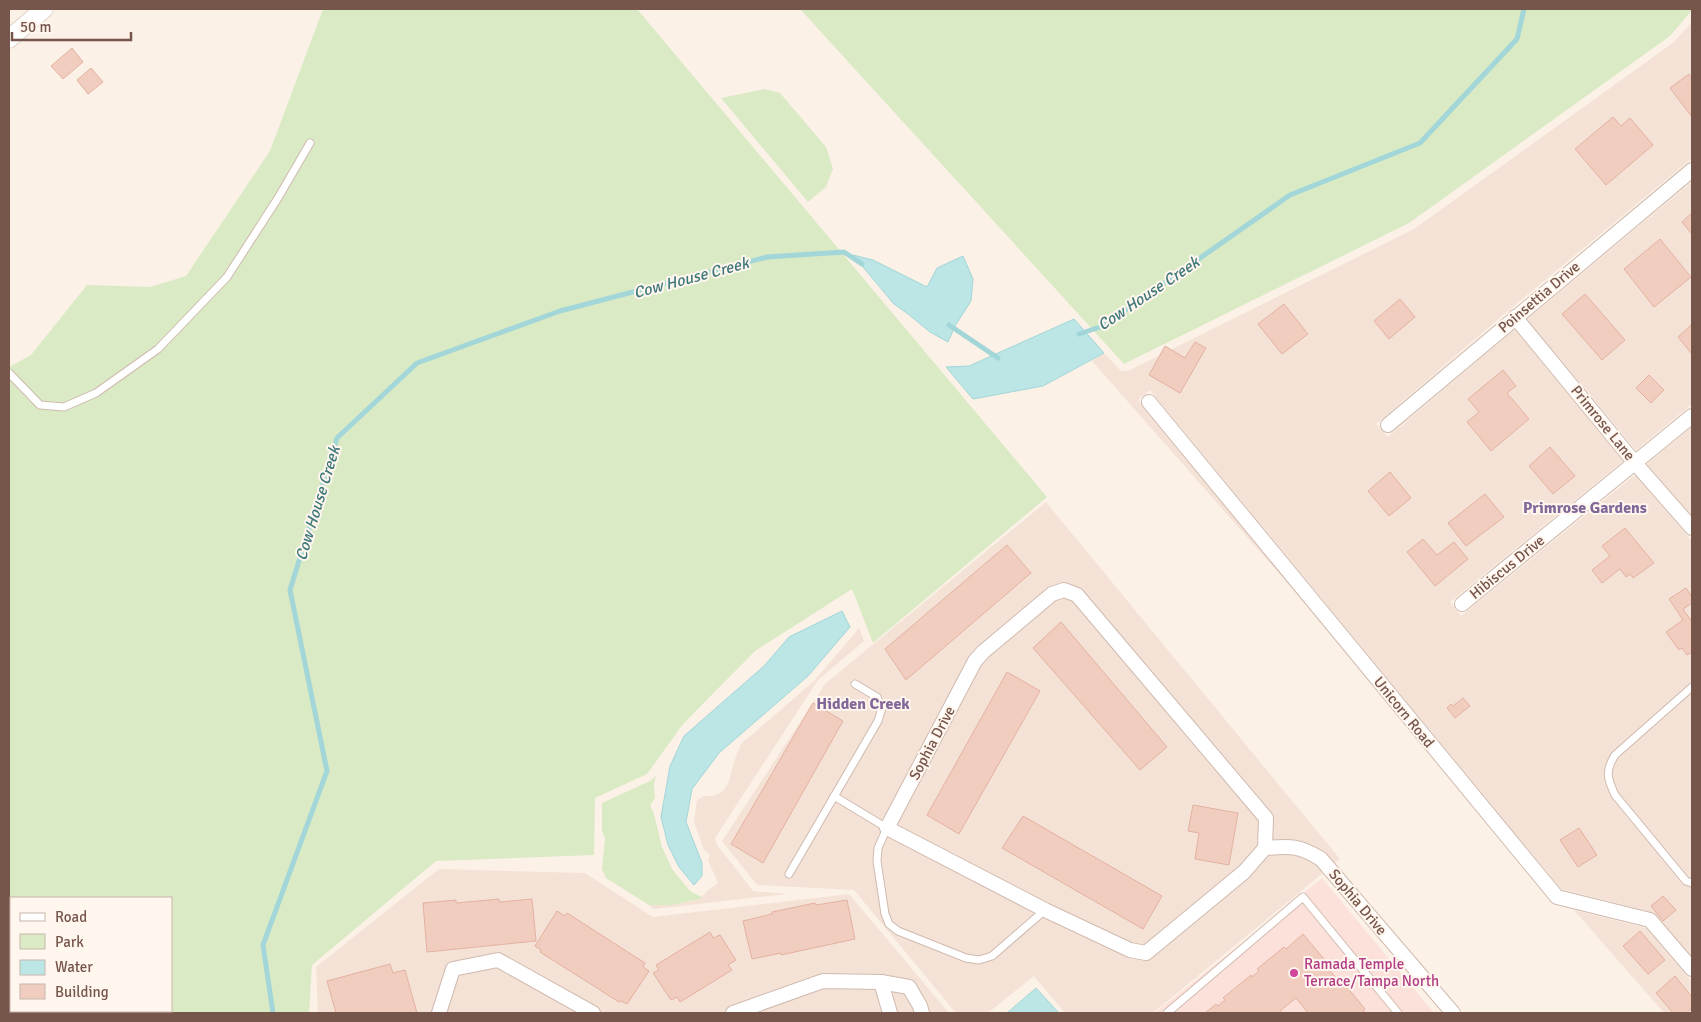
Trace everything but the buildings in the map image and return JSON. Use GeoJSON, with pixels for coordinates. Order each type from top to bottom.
{"type":"FeatureCollection","features":[{"type":"Feature","properties":{"kind":"street"},"geometry":{"type":"LineString","coordinates":[[9,39],[44,9]]}},
{"type":"Feature","properties":{"kind":"street","name":"Poinsettia Drive"},"geometry":{"type":"LineString","coordinates":[[1388,425],[1692,170]]}},
{"type":"Feature","properties":{"kind":"street","name":"Primrose Lane"},"geometry":{"type":"LineString","coordinates":[[1515,317],[1635,463],[1692,528]]}},
{"type":"Feature","properties":{"kind":"street","name":"Unicorn Road"},"geometry":{"type":"LineString","coordinates":[[1150,402],[1557,897],[1650,920],[1692,969]]}},
{"type":"Feature","properties":{"kind":"street","name":"Hibiscus Drive"},"geometry":{"type":"LineString","coordinates":[[1462,604],[1692,416]]}},
{"type":"Feature","properties":{"kind":"street","name":"Sophia Drive"},"geometry":{"type":"LineString","coordinates":[[887,828],[975,661],[983,652],[1052,594],[1064,590],[1077,595],[1266,818],[1266,848],[1294,846],[1309,851],[1321,858],[1453,1013]]}},
{"type":"Feature","properties":{"kind":"street"},"geometry":{"type":"LineString","coordinates":[[887,828],[1045,910],[1130,950],[1146,954],[1244,872],[1266,848]]}},
{"type":"Feature","properties":{"kind":"street"},"geometry":{"type":"LineString","coordinates":[[439,1013],[453,969],[498,960],[593,1013]]}},
{"type":"Feature","properties":{"kind":"street"},"geometry":{"type":"LineString","coordinates":[[733,1013],[823,981],[881,982],[909,987],[922,1013]]}},
{"type":"Feature","properties":{"kind":"street"},"geometry":{"type":"LineString","coordinates":[[881,982],[890,1013]]}},
{"type":"Feature","properties":{"kind":"lane"},"geometry":{"type":"LineString","coordinates":[[9,372],[40,405],[64,407],[96,393],[158,349],[227,277],[278,198],[310,143]]}},
{"type":"Feature","properties":{"kind":"lane"},"geometry":{"type":"LineString","coordinates":[[789,874],[878,721],[882,708],[877,697],[855,684]]}},
{"type":"Feature","properties":{"kind":"lane"},"geometry":{"type":"LineString","coordinates":[[1692,687],[1615,755],[1608,765],[1609,782],[1615,795],[1686,880],[1692,883]]}},
{"type":"Feature","properties":{"kind":"lane"},"geometry":{"type":"LineString","coordinates":[[834,796],[887,828],[878,848],[877,861],[885,914],[888,924],[898,931],[966,958],[979,960],[992,956],[1045,910]]}},
{"type":"Feature","properties":{"kind":"lane"},"geometry":{"type":"LineString","coordinates":[[1167,1013],[1303,897],[1398,1013]]}},
{"type":"Feature","properties":{"kind":"shaded area"},"geometry":{"type":"Polygon","coordinates":[[[1692,22],[1692,158],[1503,315],[1376,424],[1388,437],[1515,329],[1623,461],[1450,602],[1461,616],[1635,475],[1692,541],[1692,957],[1656,915],[1651,912],[1561,889],[1150,390],[1138,400],[1306,604],[1092,361],[1104,353],[1121,371],[1128,371],[1414,229],[1674,42],[1692,22]]]}},
{"type":"Feature","properties":{"kind":"shaded area"},"geometry":{"type":"Polygon","coordinates":[[[1692,182],[1692,404],[1636,450],[1527,319],[1692,182]]]}},
{"type":"Feature","properties":{"kind":"shaded area"},"geometry":{"type":"Polygon","coordinates":[[[1692,427],[1692,516],[1647,464],[1692,427]]]}},
{"type":"Feature","properties":{"kind":"shaded area"},"geometry":{"type":"Polygon","coordinates":[[[1046,502],[1340,859],[1153,1013],[1065,1013],[1034,976],[988,1013],[956,1013],[854,890],[757,885],[722,841],[825,684],[1046,502]]]}},
{"type":"Feature","properties":{"kind":"shaded area"},"geometry":{"type":"Polygon","coordinates":[[[858,628],[864,641],[818,680],[715,838],[717,845],[753,891],[787,894],[654,909],[649,905],[672,905],[700,899],[718,883],[708,860],[710,854],[704,850],[694,822],[697,800],[704,796],[712,796],[722,792],[728,784],[741,744],[814,681],[858,628]]]}},
{"type":"Feature","properties":{"kind":"shaded area"},"geometry":{"type":"Polygon","coordinates":[[[439,869],[585,873],[653,917],[849,894],[949,1013],[318,1013],[316,967],[439,869]]]}},
{"type":"Feature","properties":{"kind":"shaded area"},"geometry":{"type":"Polygon","coordinates":[[[1322,878],[1434,1013],[1155,1013],[1322,878]]]}},
{"type":"Feature","properties":{"kind":"shaded area"},"geometry":{"type":"Polygon","coordinates":[[[1574,910],[1646,928],[1692,982],[1692,1013],[1664,1013],[1574,910]]]}},
{"type":"Feature","properties":{"kind":"green space"},"geometry":{"type":"Polygon","coordinates":[[[323,9],[637,9],[1047,497],[873,643],[852,589],[755,651],[683,724],[647,774],[595,798],[594,855],[436,861],[312,965],[309,1013],[9,1013],[9,367],[31,355],[87,285],[150,287],[186,276],[270,151],[323,9]]]}},
{"type":"Feature","properties":{"kind":"green space"},"geometry":{"type":"Polygon","coordinates":[[[800,9],[1692,10],[1670,36],[1409,223],[1124,364],[800,9]]]}},
{"type":"Feature","properties":{"kind":"green space"},"geometry":{"type":"Polygon","coordinates":[[[765,89],[780,93],[826,147],[833,169],[826,187],[808,202],[721,98],[765,89]]]}},
{"type":"Feature","properties":{"kind":"green space"},"geometry":{"type":"Polygon","coordinates":[[[656,776],[654,784],[655,798],[650,805],[662,847],[672,869],[690,891],[702,897],[700,899],[672,905],[649,905],[606,878],[602,869],[605,838],[602,831],[602,803],[650,781],[656,776]]]}},
{"type":"Feature","properties":{"kind":"water"},"geometry":{"type":"Polygon","coordinates":[[[853,255],[873,260],[927,287],[937,268],[963,256],[973,279],[971,301],[955,326],[948,342],[930,332],[894,304],[853,255]]]}},
{"type":"Feature","properties":{"kind":"water"},"geometry":{"type":"Polygon","coordinates":[[[1074,319],[1104,353],[1043,386],[973,399],[946,367],[969,366],[1074,319]]]}},
{"type":"Feature","properties":{"kind":"water"},"geometry":{"type":"Polygon","coordinates":[[[842,611],[850,627],[808,676],[719,753],[692,789],[686,822],[702,863],[702,876],[694,885],[679,867],[668,845],[661,817],[670,766],[684,736],[764,666],[789,637],[842,611]]]}},
{"type":"Feature","properties":{"kind":"water"},"geometry":{"type":"Polygon","coordinates":[[[1036,988],[1059,1013],[1007,1013],[1036,988]]]}},
{"type":"Feature","properties":{"kind":"waterway","name":"Cow House Creek"},"geometry":{"type":"LineString","coordinates":[[1079,334],[1103,326],[1290,195],[1420,143],[1517,39],[1524,9]]}},
{"type":"Feature","properties":{"kind":"waterway","name":"Cow House Creek"},"geometry":{"type":"LineString","coordinates":[[273,1013],[263,945],[327,771],[290,590],[337,438],[417,363],[560,311],[767,257],[844,252],[862,264]]}},
{"type":"Feature","properties":{"kind":"waterway","name":"Cow House Creek"},"geometry":{"type":"LineString","coordinates":[[949,325],[998,358]]}},
{"type":"Feature","properties":{"kind":"place","name":"Ramada Temple Terrace/Tampa North"},"geometry":{"type":"Point","coordinates":[1294,973]}},
{"type":"Feature","properties":{"kind":"district","name":"Primrose Gardens"},"geometry":{"type":"Point","coordinates":[1585,507]}},
{"type":"Feature","properties":{"kind":"district","name":"Hidden Creek"},"geometry":{"type":"Point","coordinates":[863,703]}}]}
